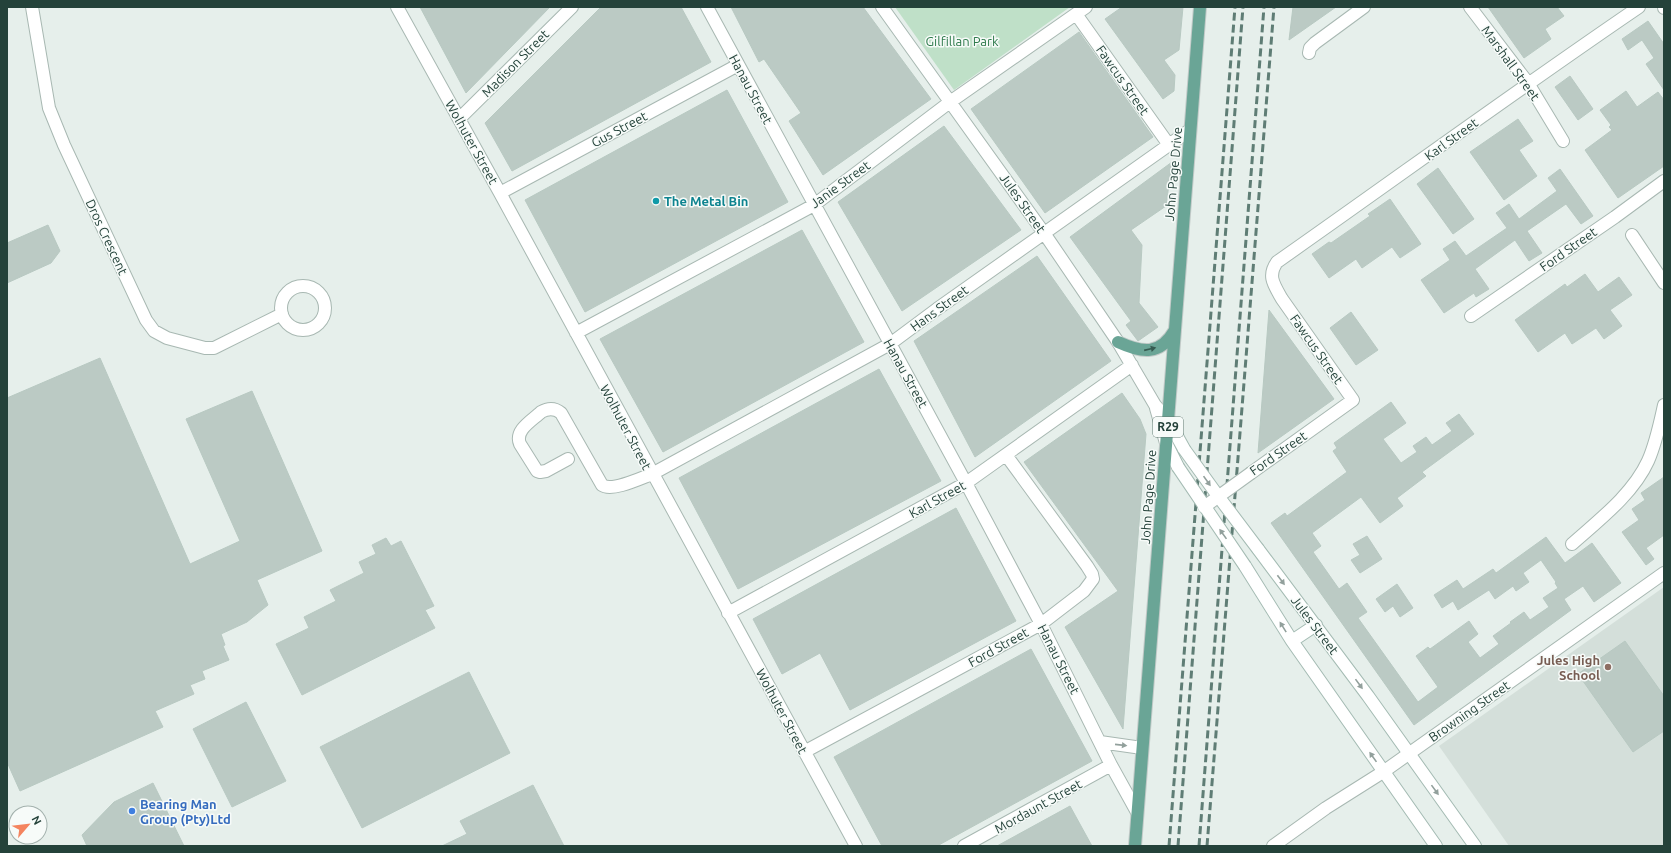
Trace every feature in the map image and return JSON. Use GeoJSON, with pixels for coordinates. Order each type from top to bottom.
{"type":"FeatureCollection","features":[{"type":"Feature","properties":{"kind":"main road","name":"John Page Drive"},"geometry":{"type":"LineString","coordinates":[[1135,846],[1200,7]]}},
{"type":"Feature","properties":{"kind":"main road"},"geometry":{"type":"LineString","coordinates":[[1118,342],[1138,351],[1155,349],[1170,339],[1175,330]]}},
{"type":"Feature","properties":{"kind":"street","name":"Dros Crescent"},"geometry":{"type":"LineString","coordinates":[[32,7],[46,95],[55,122],[146,320],[154,331],[167,338],[205,348],[214,348],[282,314]]}},
{"type":"Feature","properties":{"kind":"street","name":"Wolhuter Street"},"geometry":{"type":"LineString","coordinates":[[397,7],[856,846]]}},
{"type":"Feature","properties":{"kind":"street","name":"Madison Street"},"geometry":{"type":"LineString","coordinates":[[459,119],[572,7]]}},
{"type":"Feature","properties":{"kind":"street","name":"Hanau Street"},"geometry":{"type":"LineString","coordinates":[[707,7],[966,483],[1041,624],[1111,765],[1137,812]]}},
{"type":"Feature","properties":{"kind":"street","name":"Jules Street"},"geometry":{"type":"LineString","coordinates":[[882,7],[1044,233],[1118,342],[1155,405],[1168,420],[1184,449],[1316,625],[1475,846]]}},
{"type":"Feature","properties":{"kind":"street"},"geometry":{"type":"LineString","coordinates":[[1309,53],[1310,48],[1315,43],[1364,7]]}},
{"type":"Feature","properties":{"kind":"street","name":"Marshall Street"},"geometry":{"type":"LineString","coordinates":[[1470,7],[1528,83],[1563,141]]}},
{"type":"Feature","properties":{"kind":"street","name":"Karl Street"},"geometry":{"type":"LineString","coordinates":[[1271,276],[1272,268],[1277,262],[1528,83],[1639,7]]}},
{"type":"Feature","properties":{"kind":"street","name":"Janie Street"},"geometry":{"type":"LineString","coordinates":[[576,333],[814,205],[950,102],[1081,10]]}},
{"type":"Feature","properties":{"kind":"street","name":"Fawcus Street"},"geometry":{"type":"LineString","coordinates":[[1081,10],[1169,145]]}},
{"type":"Feature","properties":{"kind":"street","name":"Gus Street"},"geometry":{"type":"LineString","coordinates":[[500,193],[738,65]]}},
{"type":"Feature","properties":{"kind":"street","name":"Hans Street"},"geometry":{"type":"LineString","coordinates":[[568,459],[546,471],[537,471],[520,444],[518,439],[520,432],[541,412],[546,409],[553,409],[561,413],[602,485],[608,488],[652,474],[890,344],[1190,130]]}},
{"type":"Feature","properties":{"kind":"street","name":"Ford Street"},"geometry":{"type":"LineString","coordinates":[[1471,316],[1615,217],[1664,181]]}},
{"type":"Feature","properties":{"kind":"street"},"geometry":{"type":"LineString","coordinates":[[1632,235],[1664,284]]}},
{"type":"Feature","properties":{"kind":"street","name":"Fawcus Street"},"geometry":{"type":"LineString","coordinates":[[1271,276],[1273,284],[1282,299],[1353,400]]}},
{"type":"Feature","properties":{"kind":"street","name":"Karl Street"},"geometry":{"type":"LineString","coordinates":[[728,613],[966,483],[1132,364]]}},
{"type":"Feature","properties":{"kind":"street","name":"Ford Street"},"geometry":{"type":"LineString","coordinates":[[1204,507],[1353,400]]}},
{"type":"Feature","properties":{"kind":"street","name":"Jules Street"},"geometry":{"type":"LineString","coordinates":[[1155,405],[1166,443],[1178,466],[1204,507],[1245,566],[1292,641],[1436,846]]}},
{"type":"Feature","properties":{"kind":"street"},"geometry":{"type":"LineString","coordinates":[[1572,544],[1614,506],[1634,484],[1648,461],[1658,433],[1664,405]]}},
{"type":"Feature","properties":{"kind":"street","name":"Ford Street"},"geometry":{"type":"LineString","coordinates":[[804,752],[1041,624],[1084,591],[1092,579],[1092,574],[1006,455]]}},
{"type":"Feature","properties":{"kind":"street","name":"Browning Street"},"geometry":{"type":"LineString","coordinates":[[1276,845],[1326,808],[1384,772],[1664,573]]}},
{"type":"Feature","properties":{"kind":"street"},"geometry":{"type":"LineString","coordinates":[[1292,641],[1316,625]]}},
{"type":"Feature","properties":{"kind":"street"},"geometry":{"type":"LineString","coordinates":[[1100,742],[1142,748]]}},
{"type":"Feature","properties":{"kind":"street","name":"Mordaunt Street"},"geometry":{"type":"LineString","coordinates":[[964,846],[1111,765]]}},
{"type":"Feature","properties":{"kind":"shaded area","name":"Jules High School"},"geometry":{"type":"Polygon","coordinates":[[[1664,587],[1664,846],[1509,846],[1439,746],[1664,587]]]}},
{"type":"Feature","properties":{"kind":"green space","name":"Gilfillan Park"},"geometry":{"type":"Polygon","coordinates":[[[895,7],[1070,7],[954,90],[895,7]]]}},
{"type":"Feature","properties":{"kind":"building"},"geometry":{"type":"Polygon","coordinates":[[[420,7],[550,7],[466,93],[420,7]]]}},
{"type":"Feature","properties":{"kind":"building"},"geometry":{"type":"Polygon","coordinates":[[[601,7],[681,7],[711,62],[512,171],[485,123],[601,7]]]}},
{"type":"Feature","properties":{"kind":"building"},"geometry":{"type":"Polygon","coordinates":[[[731,7],[863,7],[931,99],[823,175],[789,121],[801,113],[764,59],[759,62],[731,7]]]}},
{"type":"Feature","properties":{"kind":"building"},"geometry":{"type":"Polygon","coordinates":[[[1122,7],[1183,7],[1179,50],[1164,60],[1175,75],[1174,91],[1163,99],[1105,19],[1122,7]]]}},
{"type":"Feature","properties":{"kind":"building"},"geometry":{"type":"Polygon","coordinates":[[[1293,7],[1336,7],[1289,40],[1293,7]]]}},
{"type":"Feature","properties":{"kind":"building"},"geometry":{"type":"Polygon","coordinates":[[[1488,7],[1557,7],[1564,16],[1545,29],[1551,39],[1524,58],[1488,7]]]}},
{"type":"Feature","properties":{"kind":"building"},"geometry":{"type":"Polygon","coordinates":[[[1648,21],[1664,44],[1664,90],[1646,64],[1654,58],[1642,40],[1628,50],[1622,39],[1648,21]]]}},
{"type":"Feature","properties":{"kind":"building"},"geometry":{"type":"Polygon","coordinates":[[[1079,32],[1153,137],[1045,213],[971,109],[1079,32]]]}},
{"type":"Feature","properties":{"kind":"building"},"geometry":{"type":"Polygon","coordinates":[[[1570,76],[1593,109],[1578,120],[1555,87],[1570,76]]]}},
{"type":"Feature","properties":{"kind":"building","name":"The Metal Bin"},"geometry":{"type":"Polygon","coordinates":[[[727,90],[788,202],[585,312],[525,200],[727,90]]]}},
{"type":"Feature","properties":{"kind":"building"},"geometry":{"type":"Polygon","coordinates":[[[1626,91],[1637,107],[1658,92],[1664,100],[1664,166],[1618,198],[1585,150],[1612,130],[1609,127],[1611,125],[1600,110],[1626,91]]]}},
{"type":"Feature","properties":{"kind":"building"},"geometry":{"type":"Polygon","coordinates":[[[1518,119],[1533,141],[1519,150],[1537,176],[1504,200],[1470,152],[1518,119]]]}},
{"type":"Feature","properties":{"kind":"building"},"geometry":{"type":"Polygon","coordinates":[[[944,126],[1021,230],[902,311],[838,202],[944,126]]]}},
{"type":"Feature","properties":{"kind":"building"},"geometry":{"type":"Polygon","coordinates":[[[1172,162],[1166,206],[1131,230],[1142,245],[1139,303],[1158,327],[1138,341],[1126,325],[1131,321],[1070,237],[1172,162]]]}},
{"type":"Feature","properties":{"kind":"building"},"geometry":{"type":"Polygon","coordinates":[[[1438,168],[1474,219],[1453,234],[1417,184],[1438,168]]]}},
{"type":"Feature","properties":{"kind":"building"},"geometry":{"type":"Polygon","coordinates":[[[1560,169],[1593,216],[1581,224],[1566,204],[1527,231],[1542,253],[1529,261],[1515,240],[1475,269],[1489,289],[1476,297],[1474,293],[1444,313],[1421,280],[1450,260],[1443,249],[1455,241],[1466,256],[1507,228],[1496,213],[1509,204],[1519,219],[1557,191],[1548,178],[1560,169]]]}},
{"type":"Feature","properties":{"kind":"building"},"geometry":{"type":"Polygon","coordinates":[[[1390,199],[1421,244],[1400,258],[1392,247],[1362,268],[1356,259],[1329,278],[1312,254],[1329,242],[1331,243],[1370,216],[1368,214],[1390,199]]]}},
{"type":"Feature","properties":{"kind":"building"},"geometry":{"type":"Polygon","coordinates":[[[48,225],[60,251],[51,263],[7,283],[7,243],[48,225]]]}},
{"type":"Feature","properties":{"kind":"building"},"geometry":{"type":"Polygon","coordinates":[[[802,230],[864,342],[663,452],[600,339],[802,230]]]}},
{"type":"Feature","properties":{"kind":"building"},"geometry":{"type":"Polygon","coordinates":[[[1037,256],[1111,361],[975,457],[914,341],[1037,256]]]}},
{"type":"Feature","properties":{"kind":"building"},"geometry":{"type":"Polygon","coordinates":[[[1585,274],[1598,292],[1619,277],[1632,295],[1610,310],[1622,326],[1604,339],[1596,328],[1572,344],[1565,333],[1538,352],[1515,320],[1565,284],[1567,287],[1585,274]]]}},
{"type":"Feature","properties":{"kind":"building"},"geometry":{"type":"Polygon","coordinates":[[[1269,310],[1334,399],[1258,453],[1269,310]]]}},
{"type":"Feature","properties":{"kind":"building"},"geometry":{"type":"Polygon","coordinates":[[[1351,312],[1378,350],[1356,365],[1330,328],[1351,312]]]}},
{"type":"Feature","properties":{"kind":"building"},"geometry":{"type":"Polygon","coordinates":[[[100,358],[190,564],[240,541],[186,419],[252,391],[322,551],[257,580],[268,605],[247,622],[221,634],[225,645],[223,646],[229,660],[202,671],[205,679],[190,685],[194,694],[155,711],[163,727],[20,791],[7,762],[7,398],[100,358]]]}},
{"type":"Feature","properties":{"kind":"building"},"geometry":{"type":"Polygon","coordinates":[[[879,369],[941,481],[738,589],[679,478],[879,369]]]}},
{"type":"Feature","properties":{"kind":"building"},"geometry":{"type":"Polygon","coordinates":[[[1122,393],[1140,419],[1146,434],[1123,729],[1065,627],[1118,591],[1024,462],[1122,393]]]}},
{"type":"Feature","properties":{"kind":"building"},"geometry":{"type":"Polygon","coordinates":[[[1391,402],[1406,423],[1383,439],[1401,463],[1417,452],[1413,446],[1426,437],[1432,445],[1452,431],[1446,423],[1459,414],[1474,434],[1422,472],[1426,476],[1397,498],[1403,506],[1380,523],[1361,497],[1312,533],[1321,546],[1313,552],[1339,589],[1347,583],[1367,612],[1358,618],[1418,702],[1438,687],[1416,656],[1428,647],[1430,649],[1469,621],[1478,634],[1468,642],[1480,658],[1499,644],[1493,636],[1511,623],[1510,622],[1524,612],[1530,620],[1549,607],[1543,598],[1558,588],[1555,583],[1556,582],[1541,560],[1523,573],[1529,582],[1516,591],[1513,586],[1495,599],[1489,590],[1458,610],[1453,601],[1442,608],[1434,595],[1457,580],[1463,589],[1493,569],[1496,573],[1546,537],[1565,563],[1592,543],[1621,583],[1594,602],[1583,586],[1564,599],[1571,610],[1414,725],[1271,523],[1285,513],[1287,516],[1347,472],[1333,451],[1337,448],[1334,443],[1391,402]]]}},
{"type":"Feature","properties":{"kind":"building"},"geometry":{"type":"Polygon","coordinates":[[[1664,477],[1664,535],[1646,548],[1654,559],[1646,565],[1622,532],[1639,520],[1632,509],[1645,500],[1641,493],[1664,477]]]}},
{"type":"Feature","properties":{"kind":"building"},"geometry":{"type":"Polygon","coordinates":[[[956,508],[1016,621],[850,710],[820,653],[782,674],[753,619],[956,508]]]}},
{"type":"Feature","properties":{"kind":"building"},"geometry":{"type":"Polygon","coordinates":[[[1367,536],[1382,559],[1360,573],[1351,560],[1360,555],[1353,544],[1367,536]]]}},
{"type":"Feature","properties":{"kind":"building"},"geometry":{"type":"Polygon","coordinates":[[[386,538],[391,546],[401,541],[434,606],[425,610],[435,628],[302,695],[276,644],[309,628],[304,617],[336,601],[330,590],[364,573],[359,562],[376,554],[372,545],[386,538]]]}},
{"type":"Feature","properties":{"kind":"building"},"geometry":{"type":"Polygon","coordinates":[[[1397,584],[1413,608],[1400,617],[1393,606],[1385,612],[1376,599],[1397,584]]]}},
{"type":"Feature","properties":{"kind":"building"},"geometry":{"type":"Polygon","coordinates":[[[1625,641],[1664,696],[1664,731],[1633,752],[1578,674],[1625,641]]]}},
{"type":"Feature","properties":{"kind":"building"},"geometry":{"type":"Polygon","coordinates":[[[1031,649],[1092,761],[937,846],[882,846],[834,757],[1031,649]]]}},
{"type":"Feature","properties":{"kind":"building"},"geometry":{"type":"Polygon","coordinates":[[[469,672],[510,753],[362,828],[320,747],[469,672]]]}},
{"type":"Feature","properties":{"kind":"building"},"geometry":{"type":"Polygon","coordinates":[[[246,702],[286,781],[232,807],[193,729],[246,702]]]}},
{"type":"Feature","properties":{"kind":"building"},"geometry":{"type":"Polygon","coordinates":[[[153,783],[184,846],[87,846],[82,835],[114,802],[153,783]]]}},
{"type":"Feature","properties":{"kind":"building"},"geometry":{"type":"Polygon","coordinates":[[[533,785],[564,846],[442,846],[467,834],[460,821],[533,785]]]}},
{"type":"Feature","properties":{"kind":"building"},"geometry":{"type":"Polygon","coordinates":[[[1070,806],[1092,846],[997,846],[1070,806]]]}},
{"type":"Feature","properties":{"kind":"railway"},"geometry":{"type":"LineString","coordinates":[[1169,846],[1235,7]]}},
{"type":"Feature","properties":{"kind":"railway"},"geometry":{"type":"LineString","coordinates":[[1178,846],[1243,7]]}},
{"type":"Feature","properties":{"kind":"railway"},"geometry":{"type":"LineString","coordinates":[[1199,846],[1264,7]]}},
{"type":"Feature","properties":{"kind":"railway"},"geometry":{"type":"LineString","coordinates":[[1207,846],[1274,7]]}},
{"type":"Feature","properties":{"kind":"place","name":"The Metal Bin"},"geometry":{"type":"Point","coordinates":[656,201]}},
{"type":"Feature","properties":{"kind":"place","name":"Jules High School"},"geometry":{"type":"Point","coordinates":[1608,667]}},
{"type":"Feature","properties":{"kind":"place","name":"Bearing Man Group (Pty)Ltd"},"geometry":{"type":"Point","coordinates":[132,811]}}]}
